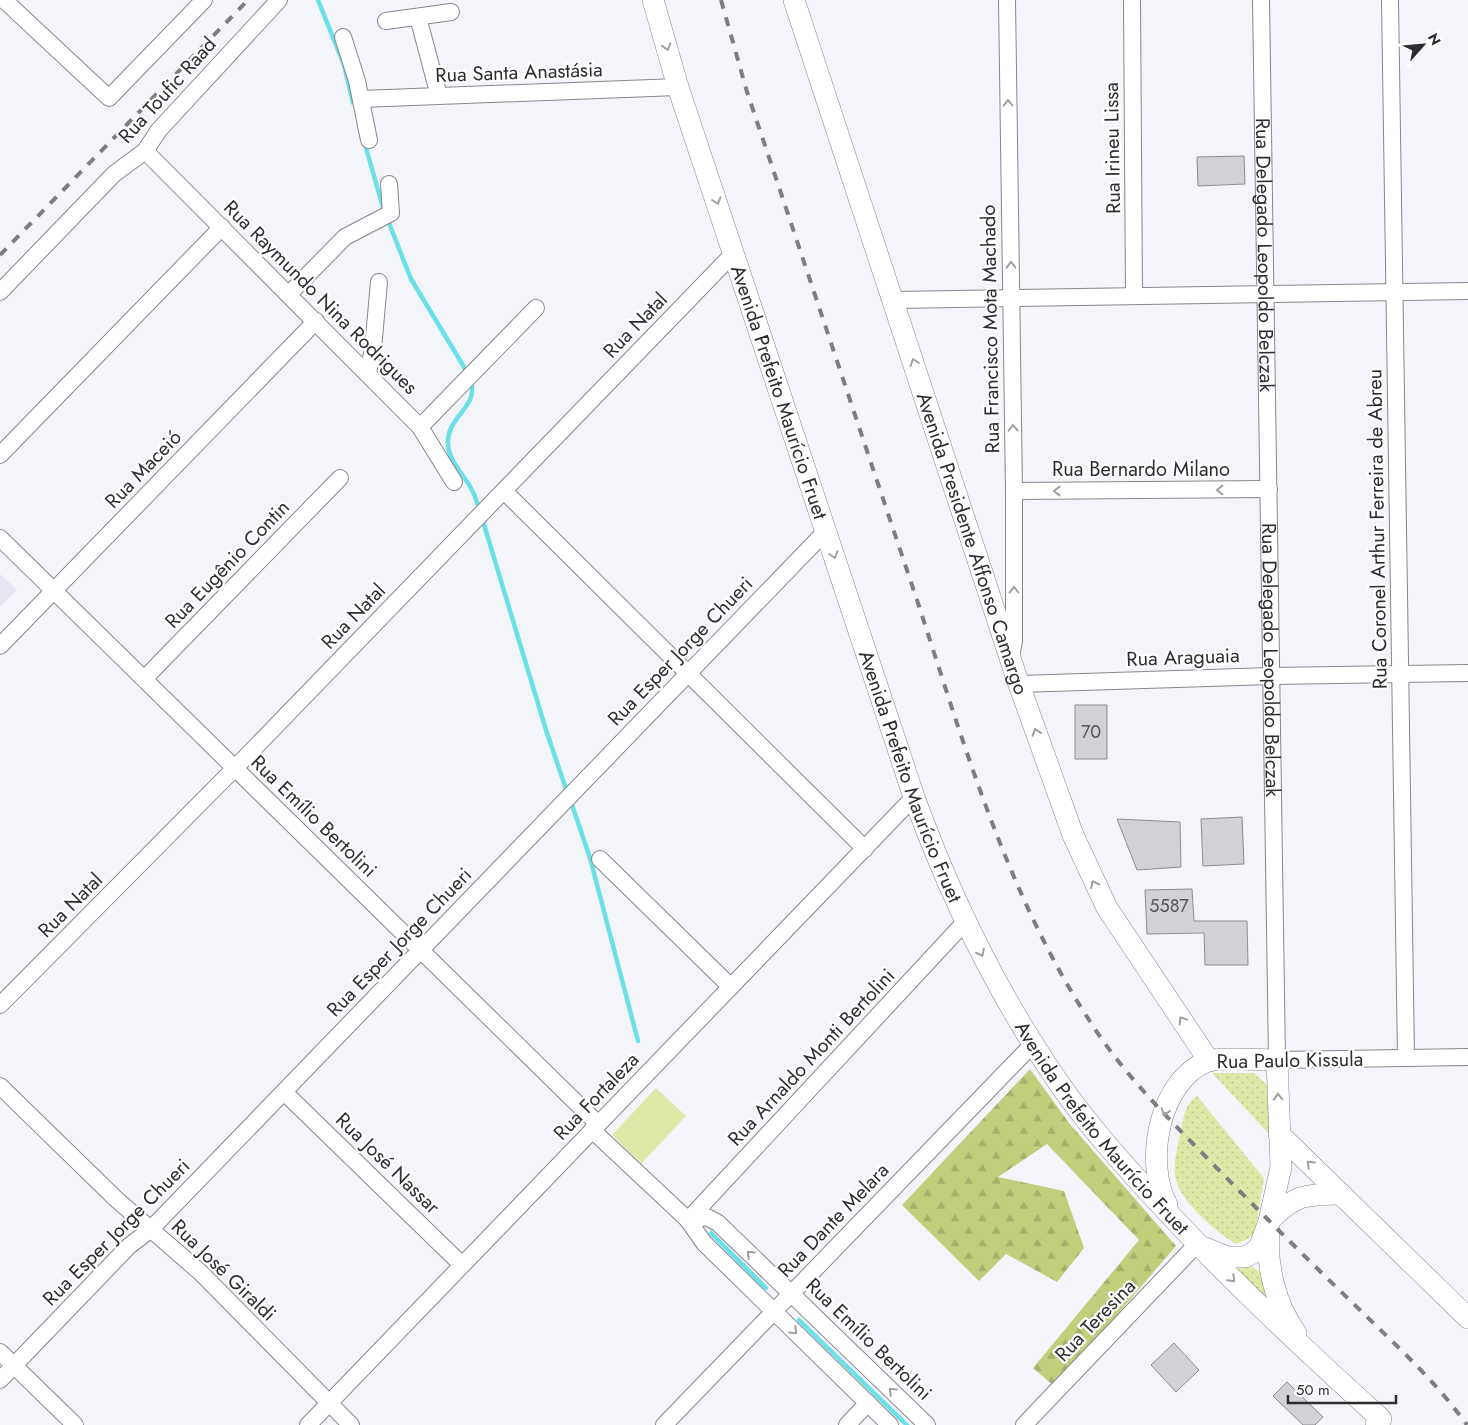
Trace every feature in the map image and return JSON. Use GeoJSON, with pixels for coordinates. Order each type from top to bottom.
{"type":"FeatureCollection","features":[{"type":"Feature","properties":{"kind":"main road","name":"Avenida Prefeito Maurício Fruet"},"geometry":{"type":"LineString","coordinates":[[653,0],[678,87],[914,797],[939,863],[965,922],[999,988],[1033,1044],[1069,1096],[1106,1144],[1197,1244],[1381,1423]]}},
{"type":"Feature","properties":{"kind":"main road","name":"Avenida Presidente Affonso Camargo"},"geometry":{"type":"LineString","coordinates":[[794,0],[1019,684],[1067,820],[1100,896],[1209,1060]]}},
{"type":"Feature","properties":{"kind":"main road","name":"Rua Paulo Kissula"},"geometry":{"type":"LineString","coordinates":[[1177,1222],[1159,1189],[1156,1174],[1159,1134],[1164,1113],[1181,1081],[1190,1072],[1209,1060],[1277,1060]]}},
{"type":"Feature","properties":{"kind":"main road","name":"Rua Delegado Leopoldo Belczak"},"geometry":{"type":"LineString","coordinates":[[1197,1244],[1227,1257],[1245,1258],[1254,1253],[1260,1246],[1270,1221],[1281,1167],[1277,1060]]}},
{"type":"Feature","properties":{"kind":"main road"},"geometry":{"type":"LineString","coordinates":[[1279,1134],[1468,1318]]}},
{"type":"Feature","properties":{"kind":"main road"},"geometry":{"type":"LineString","coordinates":[[1318,1361],[1293,1329],[1274,1288],[1269,1264],[1270,1221],[1293,1200],[1310,1194],[1341,1194]]}},
{"type":"Feature","properties":{"kind":"street"},"geometry":{"type":"LineString","coordinates":[[4,0],[18,6],[109,98],[204,0]]}},
{"type":"Feature","properties":{"kind":"street","name":"Rua Toufic Raad"},"geometry":{"type":"LineString","coordinates":[[0,292],[114,174],[146,151],[159,130],[279,0]]}},
{"type":"Feature","properties":{"kind":"street","name":"Rua Francisco Mota Machado"},"geometry":{"type":"LineString","coordinates":[[1007,0],[1014,491],[1014,641],[1010,656]]}},
{"type":"Feature","properties":{"kind":"street","name":"Rua Irineu Lissa"},"geometry":{"type":"LineString","coordinates":[[1132,0],[1134,296]]}},
{"type":"Feature","properties":{"kind":"street","name":"Rua Delegado Leopoldo Belczak"},"geometry":{"type":"LineString","coordinates":[[1261,0],[1277,1060]]}},
{"type":"Feature","properties":{"kind":"street","name":"Rua Coronel Arthur Ferreira de Abreu"},"geometry":{"type":"LineString","coordinates":[[1390,0],[1406,1058]]}},
{"type":"Feature","properties":{"kind":"street"},"geometry":{"type":"LineString","coordinates":[[386,21],[450,12]]}},
{"type":"Feature","properties":{"kind":"street"},"geometry":{"type":"LineString","coordinates":[[418,17],[439,96]]}},
{"type":"Feature","properties":{"kind":"street"},"geometry":{"type":"LineString","coordinates":[[343,36],[361,99],[369,140]]}},
{"type":"Feature","properties":{"kind":"street","name":"Rua Santa Anastásia"},"geometry":{"type":"LineString","coordinates":[[361,99],[678,87]]}},
{"type":"Feature","properties":{"kind":"street","name":"Rua Raymundo Nina Rodrigues"},"geometry":{"type":"LineString","coordinates":[[146,151],[368,372],[420,427],[454,482]]}},
{"type":"Feature","properties":{"kind":"street"},"geometry":{"type":"LineString","coordinates":[[289,294],[345,237],[384,216],[389,184]]}},
{"type":"Feature","properties":{"kind":"street"},"geometry":{"type":"LineString","coordinates":[[0,455],[222,227]]}},
{"type":"Feature","properties":{"kind":"street","name":"Rua Natal"},"geometry":{"type":"LineString","coordinates":[[0,1005],[235,768],[734,253]]}},
{"type":"Feature","properties":{"kind":"street"},"geometry":{"type":"LineString","coordinates":[[368,372],[373,350],[379,282]]}},
{"type":"Feature","properties":{"kind":"street"},"geometry":{"type":"LineString","coordinates":[[894,300],[1468,291]]}},
{"type":"Feature","properties":{"kind":"street"},"geometry":{"type":"LineString","coordinates":[[420,427],[536,308]]}},
{"type":"Feature","properties":{"kind":"street","name":"Rua Maceió"},"geometry":{"type":"LineString","coordinates":[[0,646],[316,321]]}},
{"type":"Feature","properties":{"kind":"street","name":"Rua Eugênio Contin"},"geometry":{"type":"LineString","coordinates":[[144,679],[340,478]]}},
{"type":"Feature","properties":{"kind":"street","name":"Rua Bernardo Milano"},"geometry":{"type":"LineString","coordinates":[[1014,491],[1268,489]]}},
{"type":"Feature","properties":{"kind":"street"},"geometry":{"type":"LineString","coordinates":[[504,491],[864,849]]}},
{"type":"Feature","properties":{"kind":"street","name":"Rua Esper Jorge Chueri"},"geometry":{"type":"LineString","coordinates":[[0,1380],[130,1246],[150,1230],[826,531]]}},
{"type":"Feature","properties":{"kind":"street","name":"Rua Emílio Bertolini"},"geometry":{"type":"LineString","coordinates":[[0,538],[420,950],[688,1220],[701,1240],[890,1425]]}},
{"type":"Feature","properties":{"kind":"street","name":"Rua Araguaia"},"geometry":{"type":"LineString","coordinates":[[1019,684],[1271,676],[1468,674]]}},
{"type":"Feature","properties":{"kind":"street","name":"Rua Fortaleza"},"geometry":{"type":"LineString","coordinates":[[308,1425],[914,797]]}},
{"type":"Feature","properties":{"kind":"street"},"geometry":{"type":"LineString","coordinates":[[600,859],[731,987]]}},
{"type":"Feature","properties":{"kind":"street","name":"Rua Arnaldo Monti Bertolini"},"geometry":{"type":"LineString","coordinates":[[688,1220],[965,922]]}},
{"type":"Feature","properties":{"kind":"street","name":"Rua Dante Melara"},"geometry":{"type":"LineString","coordinates":[[664,1425],[1033,1044]]}},
{"type":"Feature","properties":{"kind":"street","name":"Rua Paulo Kissula"},"geometry":{"type":"LineString","coordinates":[[1277,1060],[1468,1057]]}},
{"type":"Feature","properties":{"kind":"street","name":"Rua José Giraldi"},"geometry":{"type":"LineString","coordinates":[[0,1086],[150,1230],[201,1274],[351,1425]]}},
{"type":"Feature","properties":{"kind":"street","name":"Rua José Nassar"},"geometry":{"type":"LineString","coordinates":[[284,1092],[462,1265]]}},
{"type":"Feature","properties":{"kind":"street","name":"Rua Emílio Bertolini"},"geometry":{"type":"LineString","coordinates":[[688,1220],[707,1217],[718,1223],[927,1425]]}},
{"type":"Feature","properties":{"kind":"street","name":"Rua Teresina"},"geometry":{"type":"LineString","coordinates":[[1024,1425],[1197,1244]]}},
{"type":"Feature","properties":{"kind":"street"},"geometry":{"type":"LineString","coordinates":[[0,1352],[75,1425]]}},
{"type":"Feature","properties":{"kind":"street"},"geometry":{"type":"LineString","coordinates":[[847,1425],[868,1403]]}},
{"type":"Feature","properties":{"kind":"shaded area"},"geometry":{"type":"Polygon","coordinates":[[[0,574],[17,590],[0,607],[0,574]]]}},
{"type":"Feature","properties":{"kind":"green space"},"geometry":{"type":"Polygon","coordinates":[[[1030,1069],[1069,1123],[1176,1246],[1055,1387],[1033,1368],[1139,1240],[1047,1144],[998,1177],[1064,1191],[1084,1248],[1057,1282],[1006,1254],[979,1281],[902,1205],[1030,1069]]]}},
{"type":"Feature","properties":{"kind":"green space"},"geometry":{"type":"Polygon","coordinates":[[[1212,1073],[1254,1073],[1267,1085],[1270,1135],[1212,1073]]]}},
{"type":"Feature","properties":{"kind":"green space"},"geometry":{"type":"Polygon","coordinates":[[[656,1088],[686,1116],[641,1164],[612,1135],[656,1088]]]}},
{"type":"Feature","properties":{"kind":"green space"},"geometry":{"type":"Polygon","coordinates":[[[1197,1096],[1264,1178],[1255,1232],[1248,1239],[1236,1244],[1200,1216],[1179,1189],[1176,1180],[1175,1161],[1184,1115],[1187,1107],[1197,1096]]]}},
{"type":"Feature","properties":{"kind":"green space"},"geometry":{"type":"Polygon","coordinates":[[[1250,1265],[1262,1274],[1272,1311],[1234,1270],[1250,1265]]]}},
{"type":"Feature","properties":{"kind":"building"},"geometry":{"type":"Polygon","coordinates":[[[1244,156],[1245,184],[1198,186],[1197,157],[1244,156]]]}},
{"type":"Feature","properties":{"kind":"building"},"geometry":{"type":"Polygon","coordinates":[[[1075,705],[1107,705],[1107,759],[1075,759],[1075,705]]]}},
{"type":"Feature","properties":{"kind":"building"},"geometry":{"type":"Polygon","coordinates":[[[1242,817],[1244,864],[1203,866],[1201,819],[1242,817]]]}},
{"type":"Feature","properties":{"kind":"building"},"geometry":{"type":"Polygon","coordinates":[[[1117,819],[1180,822],[1181,867],[1137,870],[1117,819]]]}},
{"type":"Feature","properties":{"kind":"building"},"geometry":{"type":"Polygon","coordinates":[[[1192,889],[1194,921],[1247,921],[1248,965],[1205,965],[1204,933],[1147,934],[1145,890],[1192,889]]]}},
{"type":"Feature","properties":{"kind":"building"},"geometry":{"type":"Polygon","coordinates":[[[1174,1343],[1199,1370],[1176,1392],[1151,1365],[1174,1343]]]}},
{"type":"Feature","properties":{"kind":"building"},"geometry":{"type":"Polygon","coordinates":[[[1287,1382],[1323,1417],[1315,1425],[1303,1425],[1273,1396],[1287,1382]]]}},
{"type":"Feature","properties":{"kind":"waterway"},"geometry":{"type":"LineString","coordinates":[[318,0],[344,65],[353,103]]}},
{"type":"Feature","properties":{"kind":"waterway"},"geometry":{"type":"LineString","coordinates":[[364,141],[384,211]]}},
{"type":"Feature","properties":{"kind":"waterway"},"geometry":{"type":"LineString","coordinates":[[387,218],[411,279],[467,372]]}},
{"type":"Feature","properties":{"kind":"waterway"},"geometry":{"type":"LineString","coordinates":[[471,382],[471,398],[452,426],[448,444],[451,457],[470,486],[480,510]]}},
{"type":"Feature","properties":{"kind":"waterway"},"geometry":{"type":"LineString","coordinates":[[482,518],[546,730],[567,792]]}},
{"type":"Feature","properties":{"kind":"waterway"},"geometry":{"type":"LineString","coordinates":[[571,802],[590,858],[638,1041]]}},
{"type":"Feature","properties":{"kind":"waterway"},"geometry":{"type":"LineString","coordinates":[[711,1233],[766,1288]]}},
{"type":"Feature","properties":{"kind":"waterway"},"geometry":{"type":"LineString","coordinates":[[799,1320],[907,1425]]}},
{"type":"Feature","properties":{"kind":"railway"},"geometry":{"type":"LineString","coordinates":[[0,255],[248,0]]}},
{"type":"Feature","properties":{"kind":"railway"},"geometry":{"type":"LineString","coordinates":[[721,0],[747,92],[990,818],[1011,871],[1061,974],[1103,1041],[1145,1093],[1264,1216],[1417,1366],[1467,1425]]}}]}
